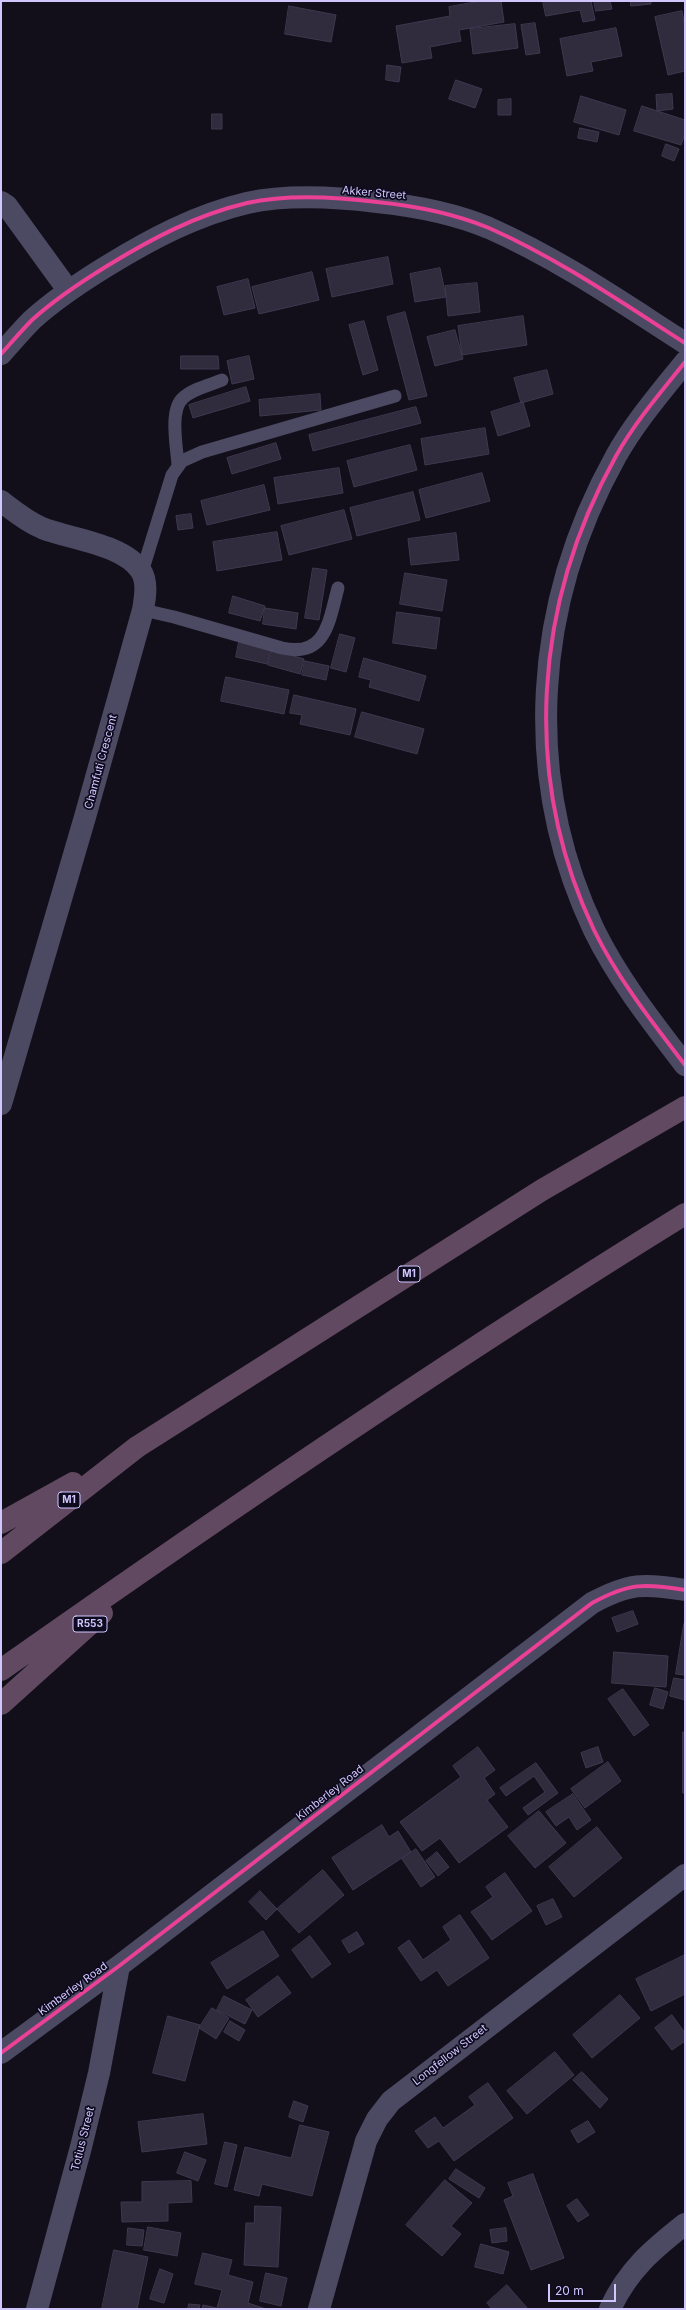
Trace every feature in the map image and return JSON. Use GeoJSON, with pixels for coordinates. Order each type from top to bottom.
{"type":"FeatureCollection","features":[{"type":"Feature","properties":{"kind":"highway","name":"M1"},"geometry":{"type":"LineString","coordinates":[[1,1553],[137,1448],[542,1190],[685,1107]]}},
{"type":"Feature","properties":{"kind":"highway"},"geometry":{"type":"LineString","coordinates":[[1,1670],[179,1544],[589,1274],[685,1214]]}},
{"type":"Feature","properties":{"kind":"highway"},"geometry":{"type":"LineString","coordinates":[[1,1523],[137,1448]]}},
{"type":"Feature","properties":{"kind":"highway","name":"R553"},"geometry":{"type":"LineString","coordinates":[[1,1704],[179,1544]]}},
{"type":"Feature","properties":{"kind":"street","name":"Akker Street"},"geometry":{"type":"LineString","coordinates":[[1,354],[33,320],[68,290],[149,240],[212,214],[248,203],[290,199],[349,199],[413,206],[458,216],[489,228],[539,252],[685,343]]}},
{"type":"Feature","properties":{"kind":"street"},"geometry":{"type":"LineString","coordinates":[[1,202],[7,206],[68,290]]}},
{"type":"Feature","properties":{"kind":"street"},"geometry":{"type":"LineString","coordinates":[[685,362],[639,420],[617,454],[595,496],[577,537],[551,637],[545,718],[547,755],[552,795],[563,842],[588,914],[604,950],[626,986],[685,1065]]}},
{"type":"Feature","properties":{"kind":"street"},"geometry":{"type":"LineString","coordinates":[[1,501],[24,519],[41,527],[119,554],[136,565],[142,572]]}},
{"type":"Feature","properties":{"kind":"street","name":"Chamfuti Crescent"},"geometry":{"type":"LineString","coordinates":[[1,1104],[85,817],[143,610],[145,586],[142,572]]}},
{"type":"Feature","properties":{"kind":"street","name":"Kimberley Road"},"geometry":{"type":"LineString","coordinates":[[1,2053],[119,1966],[592,1603],[616,1590],[635,1586],[660,1586],[685,1590]]}},
{"type":"Feature","properties":{"kind":"street","name":"Longfellow Street"},"geometry":{"type":"LineString","coordinates":[[319,2309],[366,2141],[378,2119],[392,2101],[685,1875]]}},
{"type":"Feature","properties":{"kind":"street","name":"Totius Street"},"geometry":{"type":"LineString","coordinates":[[37,2309],[81,2147],[99,2072],[119,1966]]}},
{"type":"Feature","properties":{"kind":"street"},"geometry":{"type":"LineString","coordinates":[[610,2309],[634,2268],[650,2252],[685,2224]]}},
{"type":"Feature","properties":{"kind":"lane"},"geometry":{"type":"LineString","coordinates":[[178,465],[175,418],[179,403],[187,395],[222,380]]}},
{"type":"Feature","properties":{"kind":"lane"},"geometry":{"type":"LineString","coordinates":[[142,572],[161,506],[172,475],[178,465],[188,458],[202,452],[395,396]]}},
{"type":"Feature","properties":{"kind":"lane"},"geometry":{"type":"LineString","coordinates":[[143,610],[174,617],[282,648],[298,650],[310,647],[321,639],[327,627],[338,588]]}},
{"type":"Feature","properties":{"kind":"building"},"geometry":{"type":"Polygon","coordinates":[[[481,1],[501,1],[504,22],[459,30],[461,41],[430,47],[432,58],[402,63],[396,26],[450,16],[449,7],[481,1]]]}},
{"type":"Feature","properties":{"kind":"building"},"geometry":{"type":"Polygon","coordinates":[[[543,1],[591,1],[595,20],[583,22],[580,10],[546,16],[543,1]]]}},
{"type":"Feature","properties":{"kind":"building"},"geometry":{"type":"Polygon","coordinates":[[[594,1],[610,1],[612,9],[596,11],[594,1]]]}},
{"type":"Feature","properties":{"kind":"building"},"geometry":{"type":"Polygon","coordinates":[[[631,1],[651,1],[651,4],[631,6],[631,1]]]}},
{"type":"Feature","properties":{"kind":"building"},"geometry":{"type":"Polygon","coordinates":[[[289,6],[336,15],[331,42],[285,34],[289,6]]]}},
{"type":"Feature","properties":{"kind":"building"},"geometry":{"type":"Polygon","coordinates":[[[682,11],[685,27],[685,71],[668,75],[655,17],[682,11]]]}},
{"type":"Feature","properties":{"kind":"building"},"geometry":{"type":"Polygon","coordinates":[[[535,23],[540,53],[526,55],[521,25],[535,23]]]}},
{"type":"Feature","properties":{"kind":"building"},"geometry":{"type":"Polygon","coordinates":[[[515,24],[518,48],[473,54],[470,29],[515,24]]]}},
{"type":"Feature","properties":{"kind":"building"},"geometry":{"type":"Polygon","coordinates":[[[616,28],[622,56],[591,62],[593,71],[567,76],[560,39],[616,28]]]}},
{"type":"Feature","properties":{"kind":"building"},"geometry":{"type":"Polygon","coordinates":[[[387,65],[401,67],[399,82],[386,80],[387,65]]]}},
{"type":"Feature","properties":{"kind":"building"},"geometry":{"type":"Polygon","coordinates":[[[456,80],[482,89],[475,108],[449,99],[456,80]]]}},
{"type":"Feature","properties":{"kind":"building"},"geometry":{"type":"Polygon","coordinates":[[[672,94],[673,109],[657,111],[656,95],[672,94]]]}},
{"type":"Feature","properties":{"kind":"building"},"geometry":{"type":"Polygon","coordinates":[[[581,96],[626,110],[619,135],[574,122],[581,96]]]}},
{"type":"Feature","properties":{"kind":"building"},"geometry":{"type":"Polygon","coordinates":[[[511,99],[511,115],[498,115],[498,100],[511,99]]]}},
{"type":"Feature","properties":{"kind":"building"},"geometry":{"type":"Polygon","coordinates":[[[642,106],[685,120],[685,134],[681,145],[634,131],[642,106]]]}},
{"type":"Feature","properties":{"kind":"building"},"geometry":{"type":"Polygon","coordinates":[[[212,114],[222,114],[222,129],[212,129],[212,114]]]}},
{"type":"Feature","properties":{"kind":"building"},"geometry":{"type":"Polygon","coordinates":[[[580,128],[599,132],[597,142],[578,138],[580,128]]]}},
{"type":"Feature","properties":{"kind":"building"},"geometry":{"type":"Polygon","coordinates":[[[666,144],[679,149],[674,161],[662,156],[666,144]]]}},
{"type":"Feature","properties":{"kind":"building"},"geometry":{"type":"Polygon","coordinates":[[[388,257],[393,284],[332,297],[326,269],[388,257]]]}},
{"type":"Feature","properties":{"kind":"building"},"geometry":{"type":"Polygon","coordinates":[[[440,268],[446,297],[415,302],[410,274],[440,268]]]}},
{"type":"Feature","properties":{"kind":"building"},"geometry":{"type":"Polygon","coordinates":[[[312,272],[319,300],[259,314],[252,287],[312,272]]]}},
{"type":"Feature","properties":{"kind":"building"},"geometry":{"type":"Polygon","coordinates":[[[248,279],[255,308],[224,315],[217,287],[248,279]]]}},
{"type":"Feature","properties":{"kind":"building"},"geometry":{"type":"Polygon","coordinates":[[[477,283],[480,312],[448,316],[445,286],[477,283]]]}},
{"type":"Feature","properties":{"kind":"building"},"geometry":{"type":"Polygon","coordinates":[[[405,312],[427,396],[409,400],[387,317],[405,312]]]}},
{"type":"Feature","properties":{"kind":"building"},"geometry":{"type":"Polygon","coordinates":[[[523,316],[527,345],[462,355],[458,326],[523,316]]]}},
{"type":"Feature","properties":{"kind":"building"},"geometry":{"type":"Polygon","coordinates":[[[364,321],[378,370],[363,375],[349,325],[364,321]]]}},
{"type":"Feature","properties":{"kind":"building"},"geometry":{"type":"Polygon","coordinates":[[[455,330],[463,359],[435,366],[427,337],[455,330]]]}},
{"type":"Feature","properties":{"kind":"building"},"geometry":{"type":"Polygon","coordinates":[[[181,356],[218,356],[219,369],[181,369],[181,356]]]}},
{"type":"Feature","properties":{"kind":"building"},"geometry":{"type":"Polygon","coordinates":[[[249,356],[254,379],[232,384],[227,361],[249,356]]]}},
{"type":"Feature","properties":{"kind":"building"},"geometry":{"type":"Polygon","coordinates":[[[547,370],[553,394],[521,403],[514,378],[547,370]]]}},
{"type":"Feature","properties":{"kind":"building"},"geometry":{"type":"Polygon","coordinates":[[[246,387],[250,401],[193,418],[189,405],[246,387]]]}},
{"type":"Feature","properties":{"kind":"building"},"geometry":{"type":"Polygon","coordinates":[[[320,394],[321,410],[260,416],[259,400],[320,394]]]}},
{"type":"Feature","properties":{"kind":"building"},"geometry":{"type":"Polygon","coordinates":[[[523,402],[530,426],[498,436],[491,412],[523,402]]]}},
{"type":"Feature","properties":{"kind":"building"},"geometry":{"type":"Polygon","coordinates":[[[416,407],[421,423],[313,451],[309,435],[416,407]]]}},
{"type":"Feature","properties":{"kind":"building"},"geometry":{"type":"Polygon","coordinates":[[[485,428],[489,454],[425,465],[421,439],[485,428]]]}},
{"type":"Feature","properties":{"kind":"building"},"geometry":{"type":"Polygon","coordinates":[[[276,443],[281,459],[232,474],[227,458],[276,443]]]}},
{"type":"Feature","properties":{"kind":"building"},"geometry":{"type":"Polygon","coordinates":[[[410,445],[417,470],[354,487],[347,461],[410,445]]]}},
{"type":"Feature","properties":{"kind":"building"},"geometry":{"type":"Polygon","coordinates":[[[339,468],[343,493],[278,504],[274,478],[339,468]]]}},
{"type":"Feature","properties":{"kind":"building"},"geometry":{"type":"Polygon","coordinates":[[[482,473],[490,501],[426,518],[419,490],[482,473]]]}},
{"type":"Feature","properties":{"kind":"building"},"geometry":{"type":"Polygon","coordinates":[[[264,485],[270,510],[207,525],[201,501],[264,485]]]}},
{"type":"Feature","properties":{"kind":"building"},"geometry":{"type":"Polygon","coordinates":[[[413,492],[420,520],[357,536],[350,508],[413,492]]]}},
{"type":"Feature","properties":{"kind":"building"},"geometry":{"type":"Polygon","coordinates":[[[344,510],[352,539],[289,555],[281,526],[344,510]]]}},
{"type":"Feature","properties":{"kind":"building"},"geometry":{"type":"Polygon","coordinates":[[[191,514],[193,528],[178,530],[176,516],[191,514]]]}},
{"type":"Feature","properties":{"kind":"building"},"geometry":{"type":"Polygon","coordinates":[[[277,532],[282,560],[217,571],[213,542],[277,532]]]}},
{"type":"Feature","properties":{"kind":"building"},"geometry":{"type":"Polygon","coordinates":[[[456,533],[459,560],[411,565],[408,539],[456,533]]]}},
{"type":"Feature","properties":{"kind":"building"},"geometry":{"type":"Polygon","coordinates":[[[313,568],[327,570],[319,620],[305,618],[313,568]]]}},
{"type":"Feature","properties":{"kind":"building"},"geometry":{"type":"Polygon","coordinates":[[[405,573],[447,580],[442,611],[400,604],[405,573]]]}},
{"type":"Feature","properties":{"kind":"building"},"geometry":{"type":"Polygon","coordinates":[[[233,596],[265,606],[260,621],[229,613],[233,596]]]}},
{"type":"Feature","properties":{"kind":"building"},"geometry":{"type":"Polygon","coordinates":[[[265,608],[298,613],[296,629],[263,624],[265,608]]]}},
{"type":"Feature","properties":{"kind":"building"},"geometry":{"type":"Polygon","coordinates":[[[397,612],[440,618],[436,649],[393,643],[397,612]]]}},
{"type":"Feature","properties":{"kind":"building"},"geometry":{"type":"Polygon","coordinates":[[[340,634],[355,638],[346,672],[331,668],[340,634]]]}},
{"type":"Feature","properties":{"kind":"building"},"geometry":{"type":"Polygon","coordinates":[[[239,642],[271,650],[267,664],[236,657],[239,642]]]}},
{"type":"Feature","properties":{"kind":"building"},"geometry":{"type":"Polygon","coordinates":[[[273,650],[304,659],[300,674],[268,665],[273,650]]]}},
{"type":"Feature","properties":{"kind":"building"},"geometry":{"type":"Polygon","coordinates":[[[364,658],[426,676],[419,701],[369,687],[371,680],[359,677],[364,658]]]}},
{"type":"Feature","properties":{"kind":"building"},"geometry":{"type":"Polygon","coordinates":[[[305,661],[329,666],[326,680],[302,675],[305,661]]]}},
{"type":"Feature","properties":{"kind":"building"},"geometry":{"type":"Polygon","coordinates":[[[226,677],[289,690],[284,714],[221,701],[226,677]]]}},
{"type":"Feature","properties":{"kind":"building"},"geometry":{"type":"Polygon","coordinates":[[[294,695],[356,709],[350,735],[300,724],[302,715],[290,713],[294,695]]]}},
{"type":"Feature","properties":{"kind":"building"},"geometry":{"type":"Polygon","coordinates":[[[362,712],[424,729],[417,754],[355,737],[362,712]]]}},
{"type":"Feature","properties":{"kind":"building"},"geometry":{"type":"Polygon","coordinates":[[[633,1611],[638,1624],[617,1632],[612,1618],[633,1611]]]}},
{"type":"Feature","properties":{"kind":"building"},"geometry":{"type":"Polygon","coordinates":[[[684,1624],[685,1625],[685,1675],[676,1674],[684,1624]]]}},
{"type":"Feature","properties":{"kind":"building"},"geometry":{"type":"Polygon","coordinates":[[[614,1652],[668,1656],[666,1687],[612,1683],[614,1652]]]}},
{"type":"Feature","properties":{"kind":"building"},"geometry":{"type":"Polygon","coordinates":[[[674,1678],[685,1680],[685,1700],[670,1696],[674,1678]]]}},
{"type":"Feature","properties":{"kind":"building"},"geometry":{"type":"Polygon","coordinates":[[[655,1688],[668,1692],[663,1709],[650,1705],[655,1688]]]}},
{"type":"Feature","properties":{"kind":"building"},"geometry":{"type":"Polygon","coordinates":[[[623,1689],[649,1725],[634,1736],[608,1699],[623,1689]]]}},
{"type":"Feature","properties":{"kind":"building"},"geometry":{"type":"Polygon","coordinates":[[[683,1732],[685,1732],[685,1793],[683,1793],[683,1732]]]}},
{"type":"Feature","properties":{"kind":"building"},"geometry":{"type":"Polygon","coordinates":[[[478,1747],[495,1770],[484,1778],[495,1794],[487,1800],[508,1827],[459,1863],[440,1838],[422,1851],[400,1822],[461,1777],[453,1766],[478,1747]]]}},
{"type":"Feature","properties":{"kind":"building"},"geometry":{"type":"Polygon","coordinates":[[[598,1747],[603,1762],[586,1768],[581,1753],[598,1747]]]}},
{"type":"Feature","properties":{"kind":"building"},"geometry":{"type":"Polygon","coordinates":[[[608,1762],[621,1781],[585,1808],[571,1789],[608,1762]]]}},
{"type":"Feature","properties":{"kind":"building"},"geometry":{"type":"Polygon","coordinates":[[[536,1763],[558,1793],[528,1815],[523,1808],[545,1792],[534,1776],[506,1796],[500,1788],[536,1763]]]}},
{"type":"Feature","properties":{"kind":"building"},"geometry":{"type":"Polygon","coordinates":[[[573,1794],[591,1820],[577,1830],[569,1817],[556,1826],[546,1812],[573,1794]]]}},
{"type":"Feature","properties":{"kind":"building"},"geometry":{"type":"Polygon","coordinates":[[[539,1811],[566,1843],[535,1868],[508,1836],[539,1811]]]}},
{"type":"Feature","properties":{"kind":"building"},"geometry":{"type":"Polygon","coordinates":[[[382,1825],[389,1837],[398,1831],[411,1852],[353,1890],[332,1858],[382,1825]]]}},
{"type":"Feature","properties":{"kind":"building"},"geometry":{"type":"Polygon","coordinates":[[[597,1827],[622,1858],[574,1897],[549,1867],[597,1827]]]}},
{"type":"Feature","properties":{"kind":"building"},"geometry":{"type":"Polygon","coordinates":[[[416,1849],[435,1877],[421,1887],[402,1859],[416,1849]]]}},
{"type":"Feature","properties":{"kind":"building"},"geometry":{"type":"Polygon","coordinates":[[[437,1852],[449,1867],[438,1876],[426,1861],[437,1852]]]}},
{"type":"Feature","properties":{"kind":"building"},"geometry":{"type":"Polygon","coordinates":[[[323,1870],[344,1895],[299,1933],[277,1909],[323,1870]]]}},
{"type":"Feature","properties":{"kind":"building"},"geometry":{"type":"Polygon","coordinates":[[[505,1873],[532,1911],[492,1940],[471,1912],[493,1897],[486,1887],[505,1873]]]}},
{"type":"Feature","properties":{"kind":"building"},"geometry":{"type":"Polygon","coordinates":[[[260,1891],[277,1909],[266,1920],[249,1902],[260,1891]]]}},
{"type":"Feature","properties":{"kind":"building"},"geometry":{"type":"Polygon","coordinates":[[[553,1899],[562,1917],[546,1925],[537,1906],[553,1899]]]}},
{"type":"Feature","properties":{"kind":"building"},"geometry":{"type":"Polygon","coordinates":[[[460,1915],[489,1958],[448,1986],[437,1970],[421,1981],[398,1948],[409,1940],[423,1960],[451,1940],[443,1927],[460,1915]]]}},
{"type":"Feature","properties":{"kind":"building"},"geometry":{"type":"Polygon","coordinates":[[[263,1931],[279,1956],[227,1989],[211,1963],[263,1931]]]}},
{"type":"Feature","properties":{"kind":"building"},"geometry":{"type":"Polygon","coordinates":[[[357,1932],[364,1944],[349,1953],[342,1941],[357,1932]]]}},
{"type":"Feature","properties":{"kind":"building"},"geometry":{"type":"Polygon","coordinates":[[[310,1936],[331,1964],[312,1978],[292,1950],[310,1936]]]}},
{"type":"Feature","properties":{"kind":"building"},"geometry":{"type":"Polygon","coordinates":[[[685,1955],[685,1994],[651,2011],[636,1979],[685,1955]]]}},
{"type":"Feature","properties":{"kind":"building"},"geometry":{"type":"Polygon","coordinates":[[[278,1976],[291,1993],[258,2017],[246,2000],[278,1976]]]}},
{"type":"Feature","properties":{"kind":"building"},"geometry":{"type":"Polygon","coordinates":[[[620,1995],[640,2018],[592,2058],[573,2035],[620,1995]]]}},
{"type":"Feature","properties":{"kind":"building"},"geometry":{"type":"Polygon","coordinates":[[[224,1996],[252,2010],[245,2024],[217,2010],[224,1996]]]}},
{"type":"Feature","properties":{"kind":"building"},"geometry":{"type":"Polygon","coordinates":[[[212,2008],[229,2018],[216,2039],[199,2028],[212,2008]]]}},
{"type":"Feature","properties":{"kind":"building"},"geometry":{"type":"Polygon","coordinates":[[[672,2015],[685,2033],[685,2041],[672,2050],[655,2028],[672,2015]]]}},
{"type":"Feature","properties":{"kind":"building"},"geometry":{"type":"Polygon","coordinates":[[[168,2016],[200,2025],[185,2081],[153,2073],[168,2016]]]}},
{"type":"Feature","properties":{"kind":"building"},"geometry":{"type":"Polygon","coordinates":[[[230,2021],[245,2030],[239,2041],[224,2032],[230,2021]]]}},
{"type":"Feature","properties":{"kind":"building"},"geometry":{"type":"Polygon","coordinates":[[[555,2052],[574,2075],[527,2114],[507,2091],[555,2052]]]}},
{"type":"Feature","properties":{"kind":"building"},"geometry":{"type":"Polygon","coordinates":[[[582,2072],[608,2099],[600,2108],[573,2080],[582,2072]]]}},
{"type":"Feature","properties":{"kind":"building"},"geometry":{"type":"Polygon","coordinates":[[[488,2083],[513,2118],[454,2161],[439,2141],[428,2148],[415,2131],[435,2117],[443,2128],[475,2105],[469,2097],[488,2083]]]}},
{"type":"Feature","properties":{"kind":"building"},"geometry":{"type":"Polygon","coordinates":[[[294,2101],[308,2106],[303,2122],[289,2117],[294,2101]]]}},
{"type":"Feature","properties":{"kind":"building"},"geometry":{"type":"Polygon","coordinates":[[[203,2114],[207,2144],[142,2152],[138,2122],[203,2114]]]}},
{"type":"Feature","properties":{"kind":"building"},"geometry":{"type":"Polygon","coordinates":[[[588,2121],[595,2132],[578,2143],[571,2131],[588,2121]]]}},
{"type":"Feature","properties":{"kind":"building"},"geometry":{"type":"Polygon","coordinates":[[[300,2125],[329,2132],[312,2196],[262,2184],[259,2196],[234,2190],[245,2147],[291,2158],[300,2125]]]}},
{"type":"Feature","properties":{"kind":"building"},"geometry":{"type":"Polygon","coordinates":[[[225,2142],[237,2145],[227,2187],[215,2184],[225,2142]]]}},
{"type":"Feature","properties":{"kind":"building"},"geometry":{"type":"Polygon","coordinates":[[[185,2152],[206,2160],[198,2181],[177,2173],[185,2152]]]}},
{"type":"Feature","properties":{"kind":"building"},"geometry":{"type":"Polygon","coordinates":[[[456,2169],[485,2188],[479,2198],[449,2179],[456,2169]]]}},
{"type":"Feature","properties":{"kind":"building"},"geometry":{"type":"Polygon","coordinates":[[[533,2174],[564,2258],[531,2270],[504,2200],[513,2196],[508,2183],[533,2174]]]}},
{"type":"Feature","properties":{"kind":"building"},"geometry":{"type":"Polygon","coordinates":[[[445,2180],[472,2203],[451,2226],[461,2234],[442,2256],[406,2225],[445,2180]]]}},
{"type":"Feature","properties":{"kind":"building"},"geometry":{"type":"Polygon","coordinates":[[[191,2181],[192,2202],[168,2203],[168,2221],[122,2222],[121,2202],[142,2202],[142,2182],[191,2181]]]}},
{"type":"Feature","properties":{"kind":"building"},"geometry":{"type":"Polygon","coordinates":[[[577,2199],[589,2215],[578,2222],[567,2206],[577,2199]]]}},
{"type":"Feature","properties":{"kind":"building"},"geometry":{"type":"Polygon","coordinates":[[[255,2206],[281,2207],[278,2267],[244,2265],[246,2223],[254,2223],[255,2206]]]}},
{"type":"Feature","properties":{"kind":"building"},"geometry":{"type":"Polygon","coordinates":[[[148,2227],[181,2233],[177,2256],[144,2250],[148,2227]]]}},
{"type":"Feature","properties":{"kind":"building"},"geometry":{"type":"Polygon","coordinates":[[[128,2228],[144,2230],[142,2246],[127,2245],[128,2228]]]}},
{"type":"Feature","properties":{"kind":"building"},"geometry":{"type":"Polygon","coordinates":[[[506,2228],[507,2241],[492,2243],[490,2230],[506,2228]]]}},
{"type":"Feature","properties":{"kind":"building"},"geometry":{"type":"Polygon","coordinates":[[[481,2244],[509,2252],[503,2274],[475,2267],[481,2244]]]}},
{"type":"Feature","properties":{"kind":"building"},"geometry":{"type":"Polygon","coordinates":[[[114,2250],[148,2257],[137,2309],[102,2309],[114,2250]]]}},
{"type":"Feature","properties":{"kind":"building"},"geometry":{"type":"Polygon","coordinates":[[[203,2253],[232,2260],[228,2275],[253,2282],[248,2303],[266,2309],[202,2309],[203,2305],[217,2308],[222,2290],[195,2284],[203,2253]]]}},
{"type":"Feature","properties":{"kind":"building"},"geometry":{"type":"Polygon","coordinates":[[[160,2269],[173,2274],[164,2303],[150,2299],[160,2269]]]}},
{"type":"Feature","properties":{"kind":"building"},"geometry":{"type":"Polygon","coordinates":[[[266,2273],[287,2278],[281,2306],[260,2301],[266,2273]]]}},
{"type":"Feature","properties":{"kind":"building"},"geometry":{"type":"Polygon","coordinates":[[[507,2285],[528,2309],[492,2309],[487,2303],[507,2285]]]}},
{"type":"Feature","properties":{"kind":"building"},"geometry":{"type":"Polygon","coordinates":[[[189,2304],[200,2305],[199,2309],[188,2309],[189,2304]]]}},
{"type":"Feature","properties":{"kind":"cycle path"},"geometry":{"type":"LineString","coordinates":[[1,354],[32,320],[59,298],[140,246],[192,221],[228,208],[263,200],[295,197],[345,199],[406,206],[448,214],[489,228],[565,267],[685,343]]}},
{"type":"Feature","properties":{"kind":"cycle path"},"geometry":{"type":"LineString","coordinates":[[685,362],[623,443],[589,512],[568,570],[554,630],[547,690],[547,751],[555,812],[571,871],[594,930],[603,948],[636,1000],[685,1065]]}},
{"type":"Feature","properties":{"kind":"cycle path"},"geometry":{"type":"LineString","coordinates":[[1,2053],[119,1966],[592,1603],[605,1596],[637,1586],[658,1586],[685,1590]]}}]}
